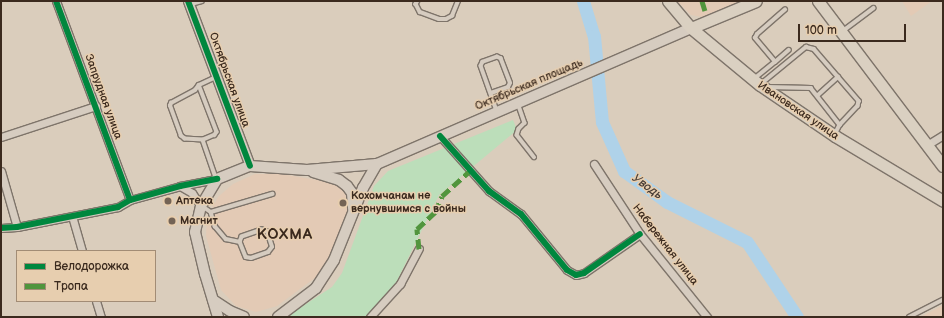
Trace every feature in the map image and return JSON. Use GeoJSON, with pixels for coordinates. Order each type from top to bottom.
{"type":"FeatureCollection","features":[{"type":"Feature","properties":{"kind":"main road","name":"Ивановская улица"},"geometry":{"type":"LineString","coordinates":[[668,1],[691,28],[758,84],[835,136],[943,202]]}},
{"type":"Feature","properties":{"kind":"main road"},"geometry":{"type":"LineString","coordinates":[[691,28],[756,1]]}},
{"type":"Feature","properties":{"kind":"main road"},"geometry":{"type":"LineString","coordinates":[[818,1],[943,166]]}},
{"type":"Feature","properties":{"kind":"main road","name":"Октябрьская площадь"},"geometry":{"type":"LineString","coordinates":[[308,170],[377,164],[691,28]]}},
{"type":"Feature","properties":{"kind":"main road"},"geometry":{"type":"LineString","coordinates":[[270,317],[281,315],[316,288],[334,260],[368,178],[377,164]]}},
{"type":"Feature","properties":{"kind":"main road"},"geometry":{"type":"LineString","coordinates":[[218,317],[195,232],[201,206],[217,179],[250,166],[308,170],[339,180],[347,186],[352,193],[352,215]]}},
{"type":"Feature","properties":{"kind":"main road"},"geometry":{"type":"LineString","coordinates":[[931,194],[943,193]]}},
{"type":"Feature","properties":{"kind":"main road"},"geometry":{"type":"LineString","coordinates":[[213,300],[230,311],[244,317]]}},
{"type":"Feature","properties":{"kind":"street","name":"Запрудная улица"},"geometry":{"type":"LineString","coordinates":[[56,1],[130,200]]}},
{"type":"Feature","properties":{"kind":"street","name":"Октябрьская улица"},"geometry":{"type":"LineString","coordinates":[[189,3],[250,166]]}},
{"type":"Feature","properties":{"kind":"street"},"geometry":{"type":"LineString","coordinates":[[1,137],[96,106]]}},
{"type":"Feature","properties":{"kind":"street"},"geometry":{"type":"LineString","coordinates":[[927,145],[943,135]]}},
{"type":"Feature","properties":{"kind":"street"},"geometry":{"type":"LineString","coordinates":[[440,136],[489,191],[521,214],[567,270],[576,275],[584,273],[640,234]]}},
{"type":"Feature","properties":{"kind":"street","name":"Набережная улица"},"geometry":{"type":"LineString","coordinates":[[594,164],[640,234],[707,317]]}},
{"type":"Feature","properties":{"kind":"street"},"geometry":{"type":"LineString","coordinates":[[1,171],[17,227]]}},
{"type":"Feature","properties":{"kind":"street"},"geometry":{"type":"LineString","coordinates":[[1,228],[17,227],[118,206],[130,200],[180,186],[217,179]]}},
{"type":"Feature","properties":{"kind":"street"},"geometry":{"type":"LineString","coordinates":[[180,186],[192,193],[201,206]]}},
{"type":"Feature","properties":{"kind":"street"},"geometry":{"type":"LineString","coordinates":[[72,216],[82,250]]}},
{"type":"Feature","properties":{"kind":"street"},"geometry":{"type":"LineString","coordinates":[[370,317],[400,284],[419,249]]}},
{"type":"Feature","properties":{"kind":"street"},"geometry":{"type":"LineString","coordinates":[[96,302],[101,317]]}},
{"type":"Feature","properties":{"kind":"lane"},"geometry":{"type":"LineString","coordinates":[[189,3],[202,1]]}},
{"type":"Feature","properties":{"kind":"lane"},"geometry":{"type":"LineString","coordinates":[[418,1],[416,4],[420,12],[439,19],[446,19],[452,16],[458,1]]}},
{"type":"Feature","properties":{"kind":"lane"},"geometry":{"type":"LineString","coordinates":[[842,32],[873,8]]}},
{"type":"Feature","properties":{"kind":"lane"},"geometry":{"type":"LineString","coordinates":[[775,62],[755,38],[757,34],[785,10]]}},
{"type":"Feature","properties":{"kind":"lane"},"geometry":{"type":"LineString","coordinates":[[758,84],[806,47],[814,49],[859,101],[858,106],[840,125],[835,136]]}},
{"type":"Feature","properties":{"kind":"lane"},"geometry":{"type":"LineString","coordinates":[[758,84],[775,62],[789,50]]}},
{"type":"Feature","properties":{"kind":"lane"},"geometry":{"type":"LineString","coordinates":[[491,93],[508,86],[510,83],[501,58],[497,57],[483,62],[481,66],[498,112]]}},
{"type":"Feature","properties":{"kind":"lane"},"geometry":{"type":"LineString","coordinates":[[199,85],[217,132],[215,135],[203,140],[185,139],[181,136],[170,106],[171,103],[195,90],[199,85],[217,77]]}},
{"type":"Feature","properties":{"kind":"lane"},"geometry":{"type":"LineString","coordinates":[[818,95],[838,78]]}},
{"type":"Feature","properties":{"kind":"lane"},"geometry":{"type":"LineString","coordinates":[[758,84],[811,88],[840,125]]}},
{"type":"Feature","properties":{"kind":"lane"},"geometry":{"type":"LineString","coordinates":[[518,103],[525,122],[519,129],[517,136],[534,157]]}},
{"type":"Feature","properties":{"kind":"lane"},"geometry":{"type":"LineString","coordinates":[[203,140],[217,179]]}},
{"type":"Feature","properties":{"kind":"lane"},"geometry":{"type":"LineString","coordinates":[[211,212],[272,194]]}},
{"type":"Feature","properties":{"kind":"lane"},"geometry":{"type":"LineString","coordinates":[[201,206],[211,212],[215,226],[226,239],[240,242]]}},
{"type":"Feature","properties":{"kind":"lane"},"geometry":{"type":"LineString","coordinates":[[262,230],[267,232],[272,247],[268,252],[251,258],[246,256],[240,242],[242,237],[262,230]]}},
{"type":"Feature","properties":{"kind":"lane"},"geometry":{"type":"LineString","coordinates":[[909,317],[943,300]]}},
{"type":"Feature","properties":{"kind":"shaded area"},"geometry":{"type":"Polygon","coordinates":[[[677,1],[742,1],[702,17],[691,15],[677,1]]]}},
{"type":"Feature","properties":{"kind":"shaded area"},"geometry":{"type":"Polygon","coordinates":[[[902,1],[932,1],[911,16],[902,1]]]}},
{"type":"Feature","properties":{"kind":"shaded area"},"geometry":{"type":"Polygon","coordinates":[[[255,174],[282,174],[334,183],[343,189],[351,203],[333,256],[323,272],[277,306],[256,312],[236,306],[221,290],[206,236],[207,218],[218,197],[233,184],[255,174]]]}},
{"type":"Feature","properties":{"kind":"shaded area"},"geometry":{"type":"Polygon","coordinates":[[[943,305],[943,317],[921,317],[943,305]]]}},
{"type":"Feature","properties":{"kind":"green space"},"geometry":{"type":"Polygon","coordinates":[[[513,120],[517,130],[439,195],[395,285],[365,317],[286,317],[332,287],[342,273],[374,186],[388,171],[513,120]]]}},
{"type":"Feature","properties":{"kind":"waterway","name":"Уводь"},"geometry":{"type":"LineString","coordinates":[[583,1],[594,36],[602,122],[624,171],[667,202],[747,242],[797,317]]}},
{"type":"Feature","properties":{"kind":"marked path"},"geometry":{"type":"LineString","coordinates":[[702,1],[706,14]]}},
{"type":"Feature","properties":{"kind":"marked path"},"geometry":{"type":"LineString","coordinates":[[419,249],[417,229],[435,212],[442,196],[471,170]]}},
{"type":"Feature","properties":{"kind":"cycle path"},"geometry":{"type":"LineString","coordinates":[[56,1],[130,200]]}},
{"type":"Feature","properties":{"kind":"cycle path"},"geometry":{"type":"LineString","coordinates":[[188,1],[250,166]]}},
{"type":"Feature","properties":{"kind":"cycle path"},"geometry":{"type":"LineString","coordinates":[[440,136],[489,191],[521,214],[567,270],[576,275],[584,273],[640,234]]}},
{"type":"Feature","properties":{"kind":"cycle path"},"geometry":{"type":"LineString","coordinates":[[1,228],[17,227],[118,207],[130,200],[180,186],[217,179]]}},
{"type":"Feature","properties":{"kind":"place","name":"Аптека"},"geometry":{"type":"Point","coordinates":[168,201]}},
{"type":"Feature","properties":{"kind":"place","name":"Кохомчанам не вернувшимся с войны"},"geometry":{"type":"Point","coordinates":[343,203]}},
{"type":"Feature","properties":{"kind":"place","name":"Магнит"},"geometry":{"type":"Point","coordinates":[172,221]}},
{"type":"Feature","properties":{"kind":"district","name":"КОХМА"},"geometry":{"type":"Point","coordinates":[285,235]}}]}
